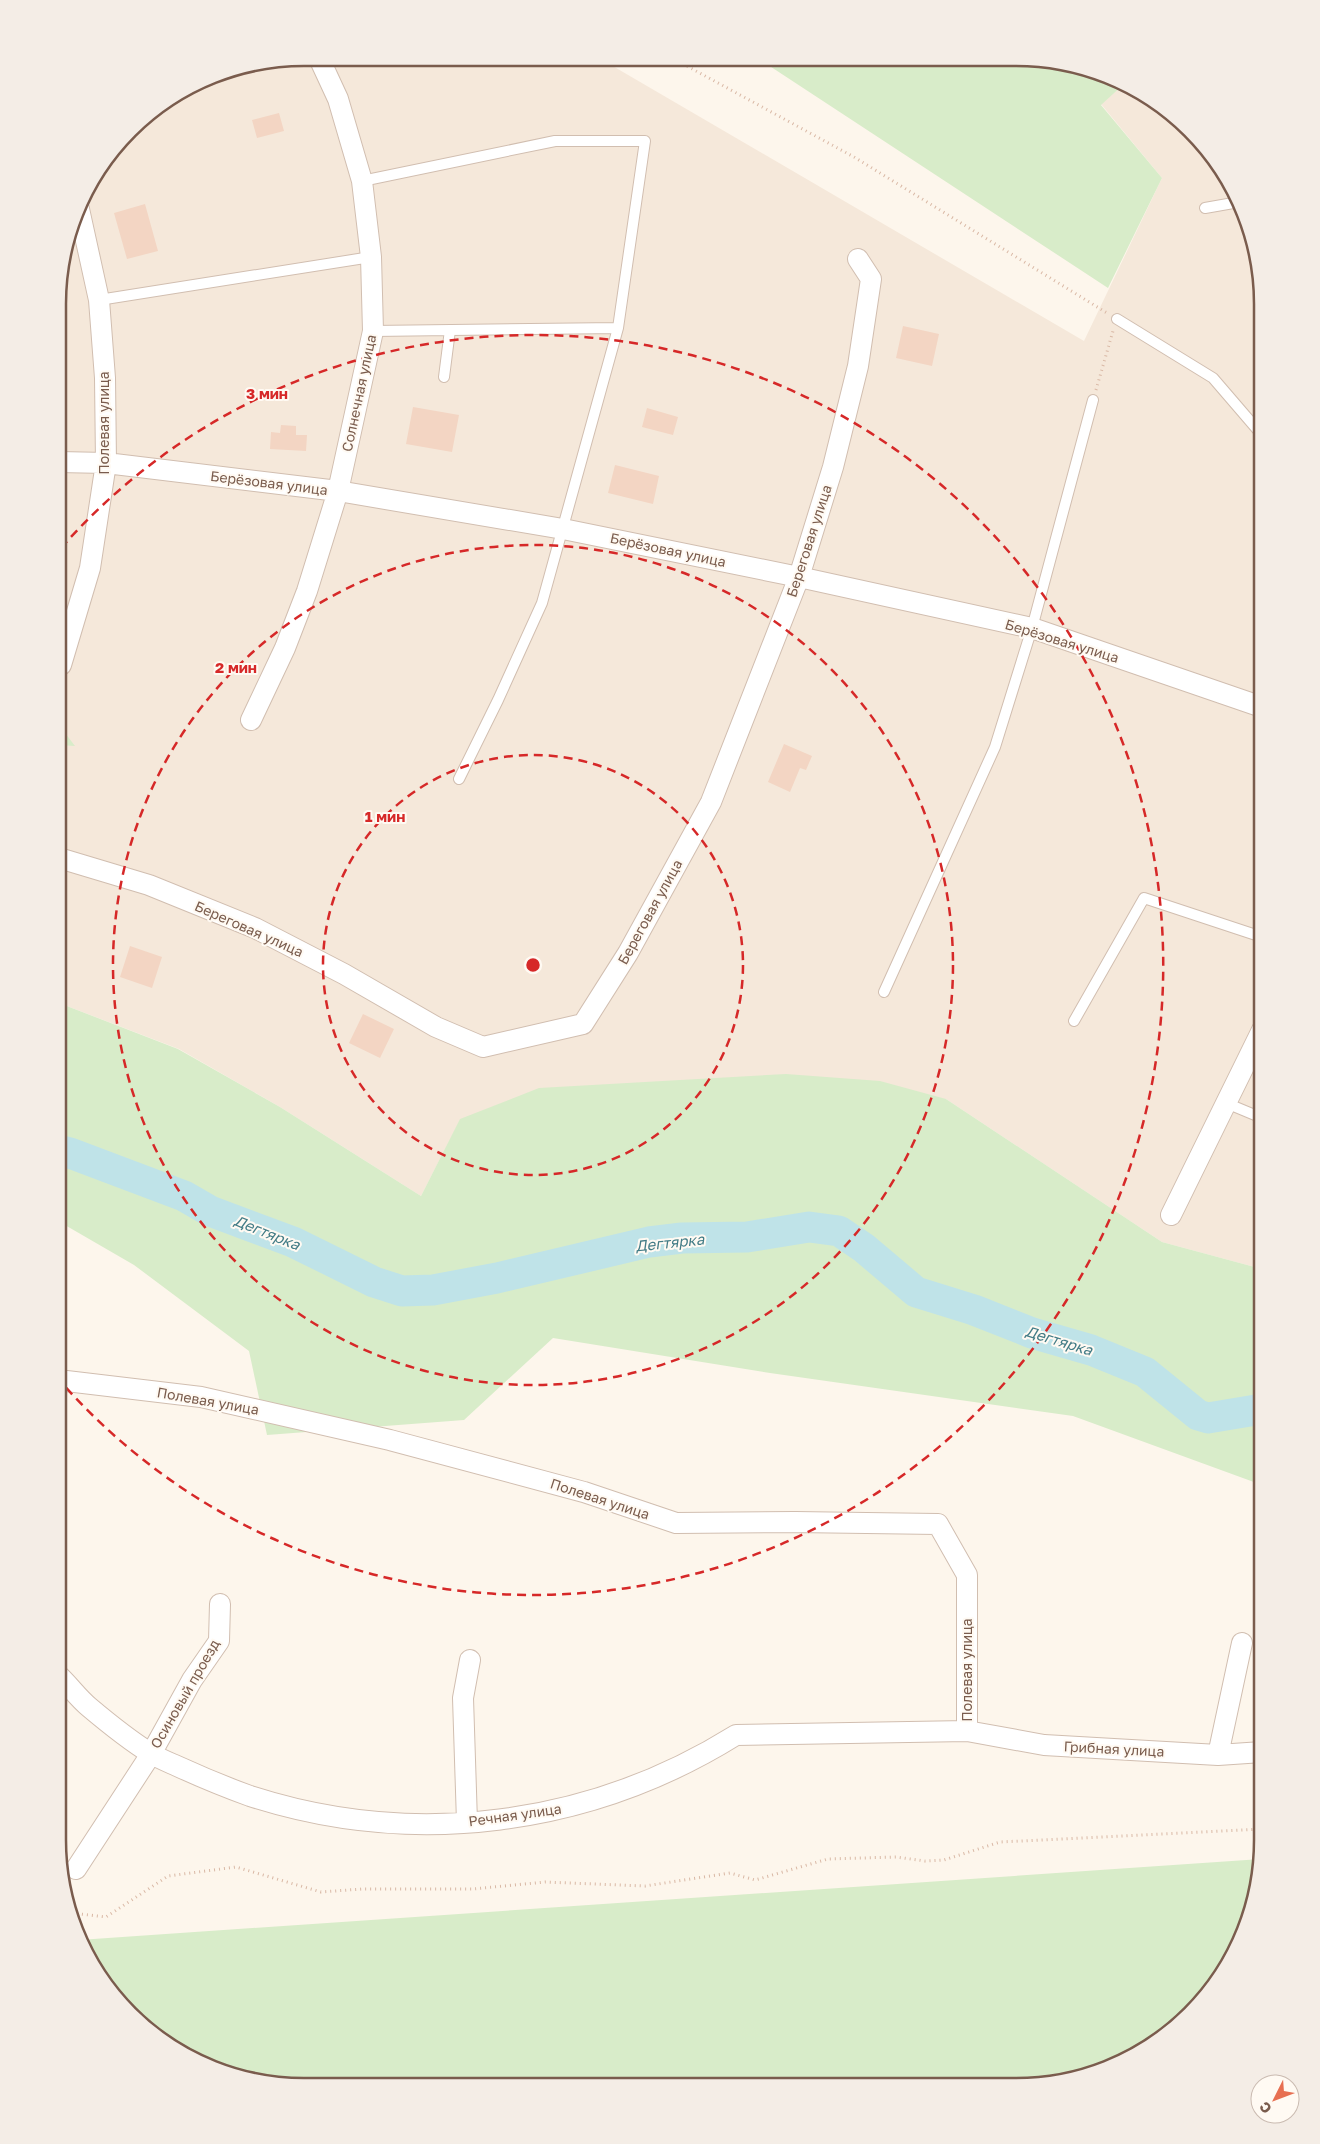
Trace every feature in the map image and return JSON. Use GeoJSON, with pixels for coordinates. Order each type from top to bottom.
{"type":"FeatureCollection","features":[{"type":"Feature","properties":{"kind":"street","name":"Солнечная улица"},"geometry":{"type":"LineString","coordinates":[[251,720],[285,648],[308,591],[338,491],[373,331],[371,256],[362,181],[338,99],[323,66]]}},
{"type":"Feature","properties":{"kind":"street","name":"Полевая улица"},"geometry":{"type":"LineString","coordinates":[[66,651],[90,568],[106,463],[105,378],[99,300],[81,223]]}},
{"type":"Feature","properties":{"kind":"street","name":"Береговая улица"},"geometry":{"type":"LineString","coordinates":[[66,860],[149,885],[255,928],[344,974],[436,1027],[483,1046],[583,1024],[628,953],[711,802],[799,577],[833,467],[858,366],[871,279],[858,259]]}},
{"type":"Feature","properties":{"kind":"street","name":"Берёзовая улица"},"geometry":{"type":"LineString","coordinates":[[66,462],[106,463],[338,491],[563,529],[799,577],[1032,628],[1254,704]]}},
{"type":"Feature","properties":{"kind":"street"},"geometry":{"type":"LineString","coordinates":[[1171,1215],[1254,1046]]}},
{"type":"Feature","properties":{"kind":"street","name":"Полевая улица"},"geometry":{"type":"LineString","coordinates":[[66,1381],[201,1397],[390,1440],[584,1492],[676,1523],[938,1524],[967,1575],[967,1731]]}},
{"type":"Feature","properties":{"kind":"street","name":"Осиновый проезд"},"geometry":{"type":"LineString","coordinates":[[76,1869],[151,1754],[192,1680],[218,1641],[220,1604]]}},
{"type":"Feature","properties":{"kind":"street"},"geometry":{"type":"LineString","coordinates":[[1218,1755],[1242,1643]]}},
{"type":"Feature","properties":{"kind":"street"},"geometry":{"type":"LineString","coordinates":[[467,1822],[463,1698],[470,1660]]}},
{"type":"Feature","properties":{"kind":"street","name":"Речная улица"},"geometry":{"type":"LineString","coordinates":[[66,1683],[89,1707],[151,1754],[220,1786],[291,1809],[350,1819],[433,1824],[494,1821],[575,1806],[652,1779],[711,1751],[736,1735],[967,1731]]}},
{"type":"Feature","properties":{"kind":"street","name":"Грибная улица"},"geometry":{"type":"LineString","coordinates":[[967,1731],[1044,1745],[1218,1755],[1254,1753]]}},
{"type":"Feature","properties":{"kind":"lane"},"geometry":{"type":"LineString","coordinates":[[362,181],[555,141],[644,141],[618,328],[542,603],[498,700],[459,779]]}},
{"type":"Feature","properties":{"kind":"lane"},"geometry":{"type":"LineString","coordinates":[[1205,208],[1231,203]]}},
{"type":"Feature","properties":{"kind":"lane"},"geometry":{"type":"LineString","coordinates":[[99,300],[371,256]]}},
{"type":"Feature","properties":{"kind":"lane"},"geometry":{"type":"LineString","coordinates":[[1117,319],[1213,378],[1254,426]]}},
{"type":"Feature","properties":{"kind":"lane"},"geometry":{"type":"LineString","coordinates":[[373,331],[618,328]]}},
{"type":"Feature","properties":{"kind":"lane"},"geometry":{"type":"LineString","coordinates":[[444,377],[450,330]]}},
{"type":"Feature","properties":{"kind":"lane"},"geometry":{"type":"LineString","coordinates":[[884,992],[995,747],[1032,628],[1093,400]]}},
{"type":"Feature","properties":{"kind":"lane"},"geometry":{"type":"LineString","coordinates":[[1074,1021],[1144,898],[1254,934]]}},
{"type":"Feature","properties":{"kind":"lane"},"geometry":{"type":"LineString","coordinates":[[1226,1104],[1254,1115]]}},
{"type":"Feature","properties":{"kind":"path"},"geometry":{"type":"LineString","coordinates":[[687,66],[854,157],[1117,319],[1093,400]]}},
{"type":"Feature","properties":{"kind":"path"},"geometry":{"type":"LineString","coordinates":[[78,1914],[106,1918],[168,1876],[236,1867],[321,1892],[362,1889],[473,1889],[545,1882],[645,1886],[730,1873],[755,1880],[828,1859],[896,1856],[925,1861],[944,1860],[1000,1842],[1254,1829]]}},
{"type":"Feature","properties":{"kind":"shaded area"},"geometry":{"type":"Polygon","coordinates":[[[304,66],[613,66],[1084,341],[1162,178],[1101,104],[1118,89],[1161,115],[1195,147],[1214,172],[1236,213],[1249,257],[1254,304],[1254,1267],[1162,1242],[946,1099],[460,1120],[421,1196],[280,1107],[179,1049],[66,1006],[66,304],[68,273],[79,227],[98,185],[115,159],[147,125],[172,106],[213,84],[242,74],[273,68],[304,66]]]}},
{"type":"Feature","properties":{"kind":"green space"},"geometry":{"type":"Polygon","coordinates":[[[770,66],[1016,66],[1047,68],[1078,74],[1118,89],[1101,105],[1162,178],[1108,288],[770,66]]]}},
{"type":"Feature","properties":{"kind":"green space"},"geometry":{"type":"Polygon","coordinates":[[[66,734],[75,746],[66,745],[66,734]]]}},
{"type":"Feature","properties":{"kind":"green space"},"geometry":{"type":"Polygon","coordinates":[[[66,1006],[178,1049],[280,1107],[421,1196],[460,1119],[539,1088],[786,1074],[880,1081],[946,1099],[1162,1242],[1254,1267],[1254,1482],[1073,1416],[770,1373],[553,1338],[464,1420],[267,1435],[249,1351],[134,1265],[66,1226],[66,1006]]]}},
{"type":"Feature","properties":{"kind":"green space"},"geometry":{"type":"Polygon","coordinates":[[[1253,1860],[1246,1902],[1236,1931],[1214,1972],[1195,1997],[1161,2029],[1135,2046],[1093,2065],[1047,2076],[1016,2078],[304,2078],[273,2076],[242,2070],[213,2060],[185,2046],[159,2029],[115,1985],[88,1939],[1253,1860]]]}},
{"type":"Feature","properties":{"kind":"building"},"geometry":{"type":"Polygon","coordinates":[[[279,113],[284,131],[257,138],[252,120],[279,113]]]}},
{"type":"Feature","properties":{"kind":"building"},"geometry":{"type":"Polygon","coordinates":[[[145,204],[158,251],[127,259],[114,213],[145,204]]]}},
{"type":"Feature","properties":{"kind":"building"},"geometry":{"type":"Polygon","coordinates":[[[903,326],[939,334],[932,366],[896,358],[903,326]]]}},
{"type":"Feature","properties":{"kind":"building"},"geometry":{"type":"Polygon","coordinates":[[[413,407],[459,415],[452,452],[406,444],[413,407]]]}},
{"type":"Feature","properties":{"kind":"building"},"geometry":{"type":"Polygon","coordinates":[[[647,408],[678,417],[673,435],[642,427],[647,408]]]}},
{"type":"Feature","properties":{"kind":"building"},"geometry":{"type":"Polygon","coordinates":[[[281,425],[296,426],[296,435],[307,435],[306,451],[270,449],[271,432],[280,433],[281,425]]]}},
{"type":"Feature","properties":{"kind":"building"},"geometry":{"type":"Polygon","coordinates":[[[615,465],[659,476],[653,504],[608,493],[615,465]]]}},
{"type":"Feature","properties":{"kind":"building"},"geometry":{"type":"Polygon","coordinates":[[[784,744],[812,756],[806,770],[800,768],[790,792],[768,782],[784,744]]]}},
{"type":"Feature","properties":{"kind":"building"},"geometry":{"type":"Polygon","coordinates":[[[130,946],[162,957],[152,988],[120,977],[130,946]]]}},
{"type":"Feature","properties":{"kind":"building"},"geometry":{"type":"Polygon","coordinates":[[[363,1014],[394,1029],[380,1058],[349,1043],[363,1014]]]}},
{"type":"Feature","properties":{"kind":"waterway","name":"Дегтярка"},"geometry":{"type":"LineString","coordinates":[[66,1152],[184,1196],[210,1211],[293,1242],[374,1282],[402,1291],[433,1290],[497,1278],[649,1242],[682,1238],[747,1237],[809,1227],[839,1231],[864,1248],[916,1292],[974,1310],[1032,1333],[1091,1350],[1145,1372],[1198,1415],[1208,1418],[1254,1410]]}}]}
